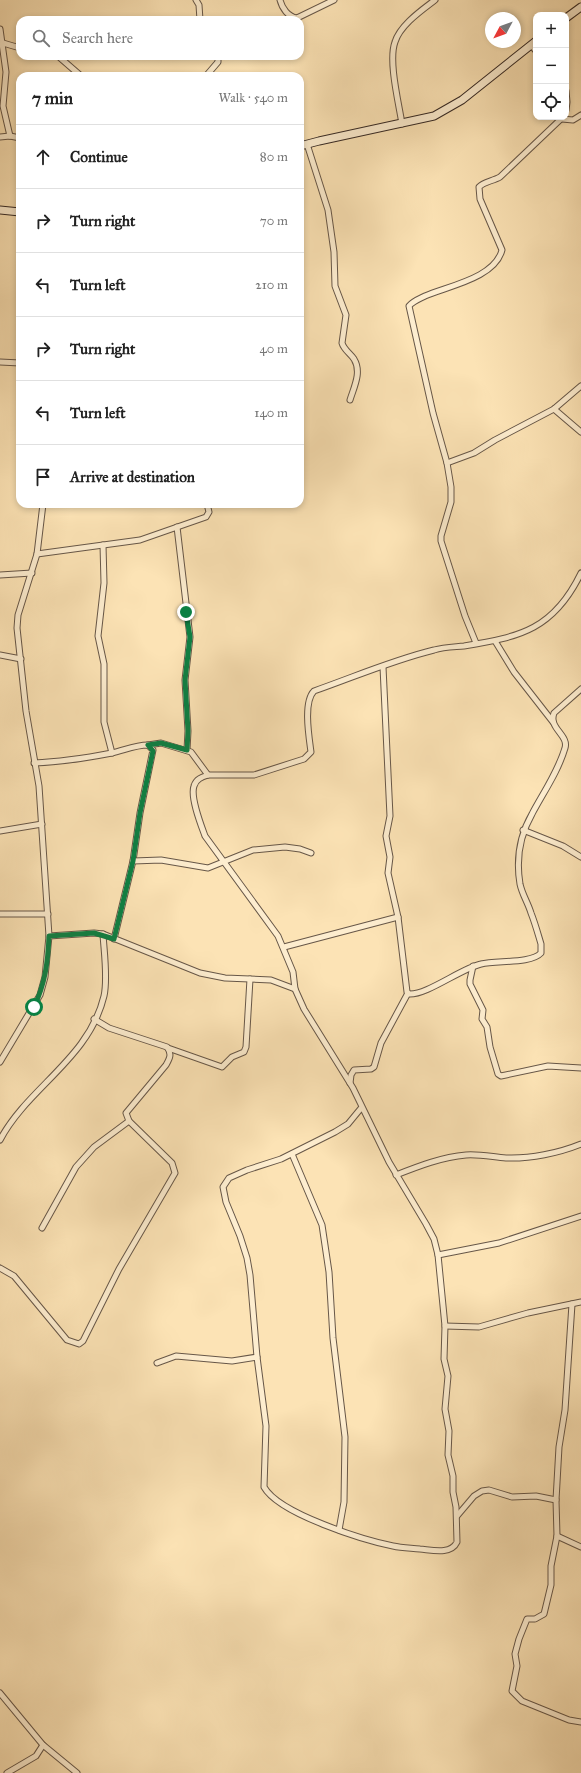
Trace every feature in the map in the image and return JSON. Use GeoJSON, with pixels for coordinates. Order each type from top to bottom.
{"type":"FeatureCollection","features":[{"type":"Feature","properties":{"kind":"street"},"geometry":{"type":"LineString","coordinates":[[196,0],[199,5],[200,16]]}},
{"type":"Feature","properties":{"kind":"street"},"geometry":{"type":"LineString","coordinates":[[280,0],[288,14],[292,16]]}},
{"type":"Feature","properties":{"kind":"street"},"geometry":{"type":"LineString","coordinates":[[301,16],[334,0]]}},
{"type":"Feature","properties":{"kind":"street"},"geometry":{"type":"LineString","coordinates":[[402,124],[394,76],[394,42],[404,27],[435,0]]}},
{"type":"Feature","properties":{"kind":"street"},"geometry":{"type":"LineString","coordinates":[[569,16],[581,7]]}},
{"type":"Feature","properties":{"kind":"street"},"geometry":{"type":"LineString","coordinates":[[0,28],[6,72],[3,106],[10,136]]}},
{"type":"Feature","properties":{"kind":"street"},"geometry":{"type":"LineString","coordinates":[[3,43],[16,47]]}},
{"type":"Feature","properties":{"kind":"street"},"geometry":{"type":"LineString","coordinates":[[304,145],[434,116],[447,110],[533,44]]}},
{"type":"Feature","properties":{"kind":"street"},"geometry":{"type":"LineString","coordinates":[[63,60],[76,72]]}},
{"type":"Feature","properties":{"kind":"street"},"geometry":{"type":"LineString","coordinates":[[209,72],[218,60]]}},
{"type":"Feature","properties":{"kind":"street"},"geometry":{"type":"LineString","coordinates":[[569,119],[572,120],[581,116]]}},
{"type":"Feature","properties":{"kind":"street"},"geometry":{"type":"LineString","coordinates":[[476,643],[465,616],[441,541],[452,492],[447,463],[433,413],[409,306],[414,301],[438,290],[483,274],[493,265],[502,250],[480,199],[479,187],[500,177],[560,120]]}},
{"type":"Feature","properties":{"kind":"street"},"geometry":{"type":"LineString","coordinates":[[0,137],[16,137]]}},
{"type":"Feature","properties":{"kind":"street"},"geometry":{"type":"LineString","coordinates":[[304,148],[328,210],[334,252],[335,286],[346,314],[342,343],[344,348],[353,358],[357,368],[357,376],[350,400]]}},
{"type":"Feature","properties":{"kind":"street"},"geometry":{"type":"LineString","coordinates":[[0,210],[16,212]]}},
{"type":"Feature","properties":{"kind":"street"},"geometry":{"type":"LineString","coordinates":[[0,362],[16,363]]}},
{"type":"Feature","properties":{"kind":"street"},"geometry":{"type":"LineString","coordinates":[[447,463],[474,453],[554,409],[581,386]]}},
{"type":"Feature","properties":{"kind":"street"},"geometry":{"type":"LineString","coordinates":[[554,409],[581,432]]}},
{"type":"Feature","properties":{"kind":"street"},"geometry":{"type":"LineString","coordinates":[[0,1062],[40,995],[45,977],[49,936],[39,786],[26,711],[18,628],[18,615],[37,554],[43,508]]}},
{"type":"Feature","properties":{"kind":"street"},"geometry":{"type":"LineString","coordinates":[[37,554],[140,540],[206,517],[209,512],[208,508]]}},
{"type":"Feature","properties":{"kind":"street"},"geometry":{"type":"LineString","coordinates":[[177,527],[190,637],[185,680],[188,731],[187,750]]}},
{"type":"Feature","properties":{"kind":"street"},"geometry":{"type":"LineString","coordinates":[[103,545],[104,583],[98,636],[104,664],[104,722],[112,753]]}},
{"type":"Feature","properties":{"kind":"street"},"geometry":{"type":"LineString","coordinates":[[0,575],[32,573]]}},
{"type":"Feature","properties":{"kind":"street"},"geometry":{"type":"LineString","coordinates":[[362,1107],[348,1124],[292,1154],[229,1178],[223,1187],[226,1202],[248,1258],[257,1356],[266,1426],[264,1488],[277,1501],[318,1522],[370,1541],[395,1546],[437,1551],[448,1550],[455,1546],[457,1542],[457,1516],[452,1492],[453,1476],[448,1455],[449,1431],[445,1409],[448,1376],[444,1359],[445,1326],[438,1255],[434,1240],[396,1174],[350,1083],[310,1020],[295,989],[293,972],[284,948],[269,922],[222,861],[205,836],[197,817],[193,788],[196,782],[202,777],[208,775],[254,775],[308,756],[311,752],[308,719],[311,694],[314,691],[435,650],[495,641],[529,631],[554,613],[568,597],[581,574]]}},
{"type":"Feature","properties":{"kind":"street"},"geometry":{"type":"LineString","coordinates":[[408,993],[412,994],[426,989],[473,966],[490,961],[530,958],[541,953],[541,944],[520,886],[519,860],[523,830],[548,786],[564,749],[564,740],[553,722],[514,672],[495,641]]}},
{"type":"Feature","properties":{"kind":"street"},"geometry":{"type":"LineString","coordinates":[[0,655],[21,659]]}},
{"type":"Feature","properties":{"kind":"street"},"geometry":{"type":"LineString","coordinates":[[350,1083],[351,1075],[354,1070],[371,1069],[374,1067],[381,1043],[408,993],[398,917],[388,873],[390,857],[386,836],[390,816],[383,667]]}},
{"type":"Feature","properties":{"kind":"street"},"geometry":{"type":"LineString","coordinates":[[553,722],[554,713],[581,689]]}},
{"type":"Feature","properties":{"kind":"street"},"geometry":{"type":"LineString","coordinates":[[34,763],[67,761],[112,753],[131,746],[161,743],[187,750],[197,758],[208,775]]}},
{"type":"Feature","properties":{"kind":"street"},"geometry":{"type":"LineString","coordinates":[[114,939],[133,861],[140,813],[153,751],[148,745]]}},
{"type":"Feature","properties":{"kind":"street"},"geometry":{"type":"LineString","coordinates":[[0,831],[42,824]]}},
{"type":"Feature","properties":{"kind":"street"},"geometry":{"type":"LineString","coordinates":[[523,830],[562,846],[581,857]]}},
{"type":"Feature","properties":{"kind":"street"},"geometry":{"type":"LineString","coordinates":[[133,861],[161,860],[208,868],[214,867],[222,861],[243,852],[270,847],[300,848],[311,853]]}},
{"type":"Feature","properties":{"kind":"street"},"geometry":{"type":"LineString","coordinates":[[0,914],[48,914]]}},
{"type":"Feature","properties":{"kind":"street"},"geometry":{"type":"LineString","coordinates":[[284,948],[398,917]]}},
{"type":"Feature","properties":{"kind":"street"},"geometry":{"type":"LineString","coordinates":[[49,936],[94,933],[103,934],[200,973],[225,978],[271,980],[295,989]]}},
{"type":"Feature","properties":{"kind":"street"},"geometry":{"type":"LineString","coordinates":[[0,1140],[7,1127],[27,1102],[74,1054],[94,1020],[105,992],[103,934]]}},
{"type":"Feature","properties":{"kind":"street"},"geometry":{"type":"LineString","coordinates":[[473,966],[470,984],[483,1010],[482,1019],[487,1027],[490,1047],[498,1074],[501,1076],[548,1066],[581,1068]]}},
{"type":"Feature","properties":{"kind":"street"},"geometry":{"type":"LineString","coordinates":[[94,1020],[109,1028],[222,1067],[233,1056],[244,1052],[246,1047],[250,979]]}},
{"type":"Feature","properties":{"kind":"street"},"geometry":{"type":"LineString","coordinates":[[0,1268],[14,1276],[67,1340],[79,1344],[83,1341],[119,1269],[175,1173],[172,1163],[129,1121],[126,1113],[170,1058],[171,1054],[167,1047]]}},
{"type":"Feature","properties":{"kind":"street"},"geometry":{"type":"LineString","coordinates":[[42,1228],[76,1167],[94,1148],[129,1121]]}},
{"type":"Feature","properties":{"kind":"street"},"geometry":{"type":"LineString","coordinates":[[396,1174],[450,1157],[469,1155],[508,1158],[524,1157],[569,1149],[581,1144]]}},
{"type":"Feature","properties":{"kind":"street"},"geometry":{"type":"LineString","coordinates":[[292,1154],[322,1225],[329,1272],[333,1338],[344,1437],[344,1502],[340,1530]]}},
{"type":"Feature","properties":{"kind":"street"},"geometry":{"type":"LineString","coordinates":[[438,1255],[499,1243],[581,1216]]}},
{"type":"Feature","properties":{"kind":"street"},"geometry":{"type":"LineString","coordinates":[[445,1326],[479,1327],[528,1313],[581,1302]]}},
{"type":"Feature","properties":{"kind":"street"},"geometry":{"type":"LineString","coordinates":[[572,1304],[571,1337],[566,1374],[564,1423],[559,1447],[556,1500],[557,1536],[545,1612],[542,1616],[535,1619],[527,1619],[515,1654],[517,1666],[512,1691],[522,1701],[569,1720],[581,1722]]}},
{"type":"Feature","properties":{"kind":"street"},"geometry":{"type":"LineString","coordinates":[[157,1363],[176,1356],[232,1361],[257,1356]]}},
{"type":"Feature","properties":{"kind":"street"},"geometry":{"type":"LineString","coordinates":[[457,1516],[474,1496],[482,1491],[489,1490],[512,1497],[536,1496],[556,1500]]}},
{"type":"Feature","properties":{"kind":"street"},"geometry":{"type":"LineString","coordinates":[[557,1536],[581,1547]]}},
{"type":"Feature","properties":{"kind":"street"},"geometry":{"type":"LineString","coordinates":[[0,1693],[43,1745],[77,1773]]}},
{"type":"Feature","properties":{"kind":"street"},"geometry":{"type":"LineString","coordinates":[[8,1773],[36,1756],[43,1745]]}},
{"type":"Feature","properties":{"kind":"route"},"geometry":{"type":"LineString","coordinates":[[34,1007],[40,995],[45,977],[49,936],[94,933],[103,934],[114,939],[133,861],[140,813],[153,751],[148,745],[161,743],[187,750],[188,710],[185,680],[190,631],[186,612]]}}]}
